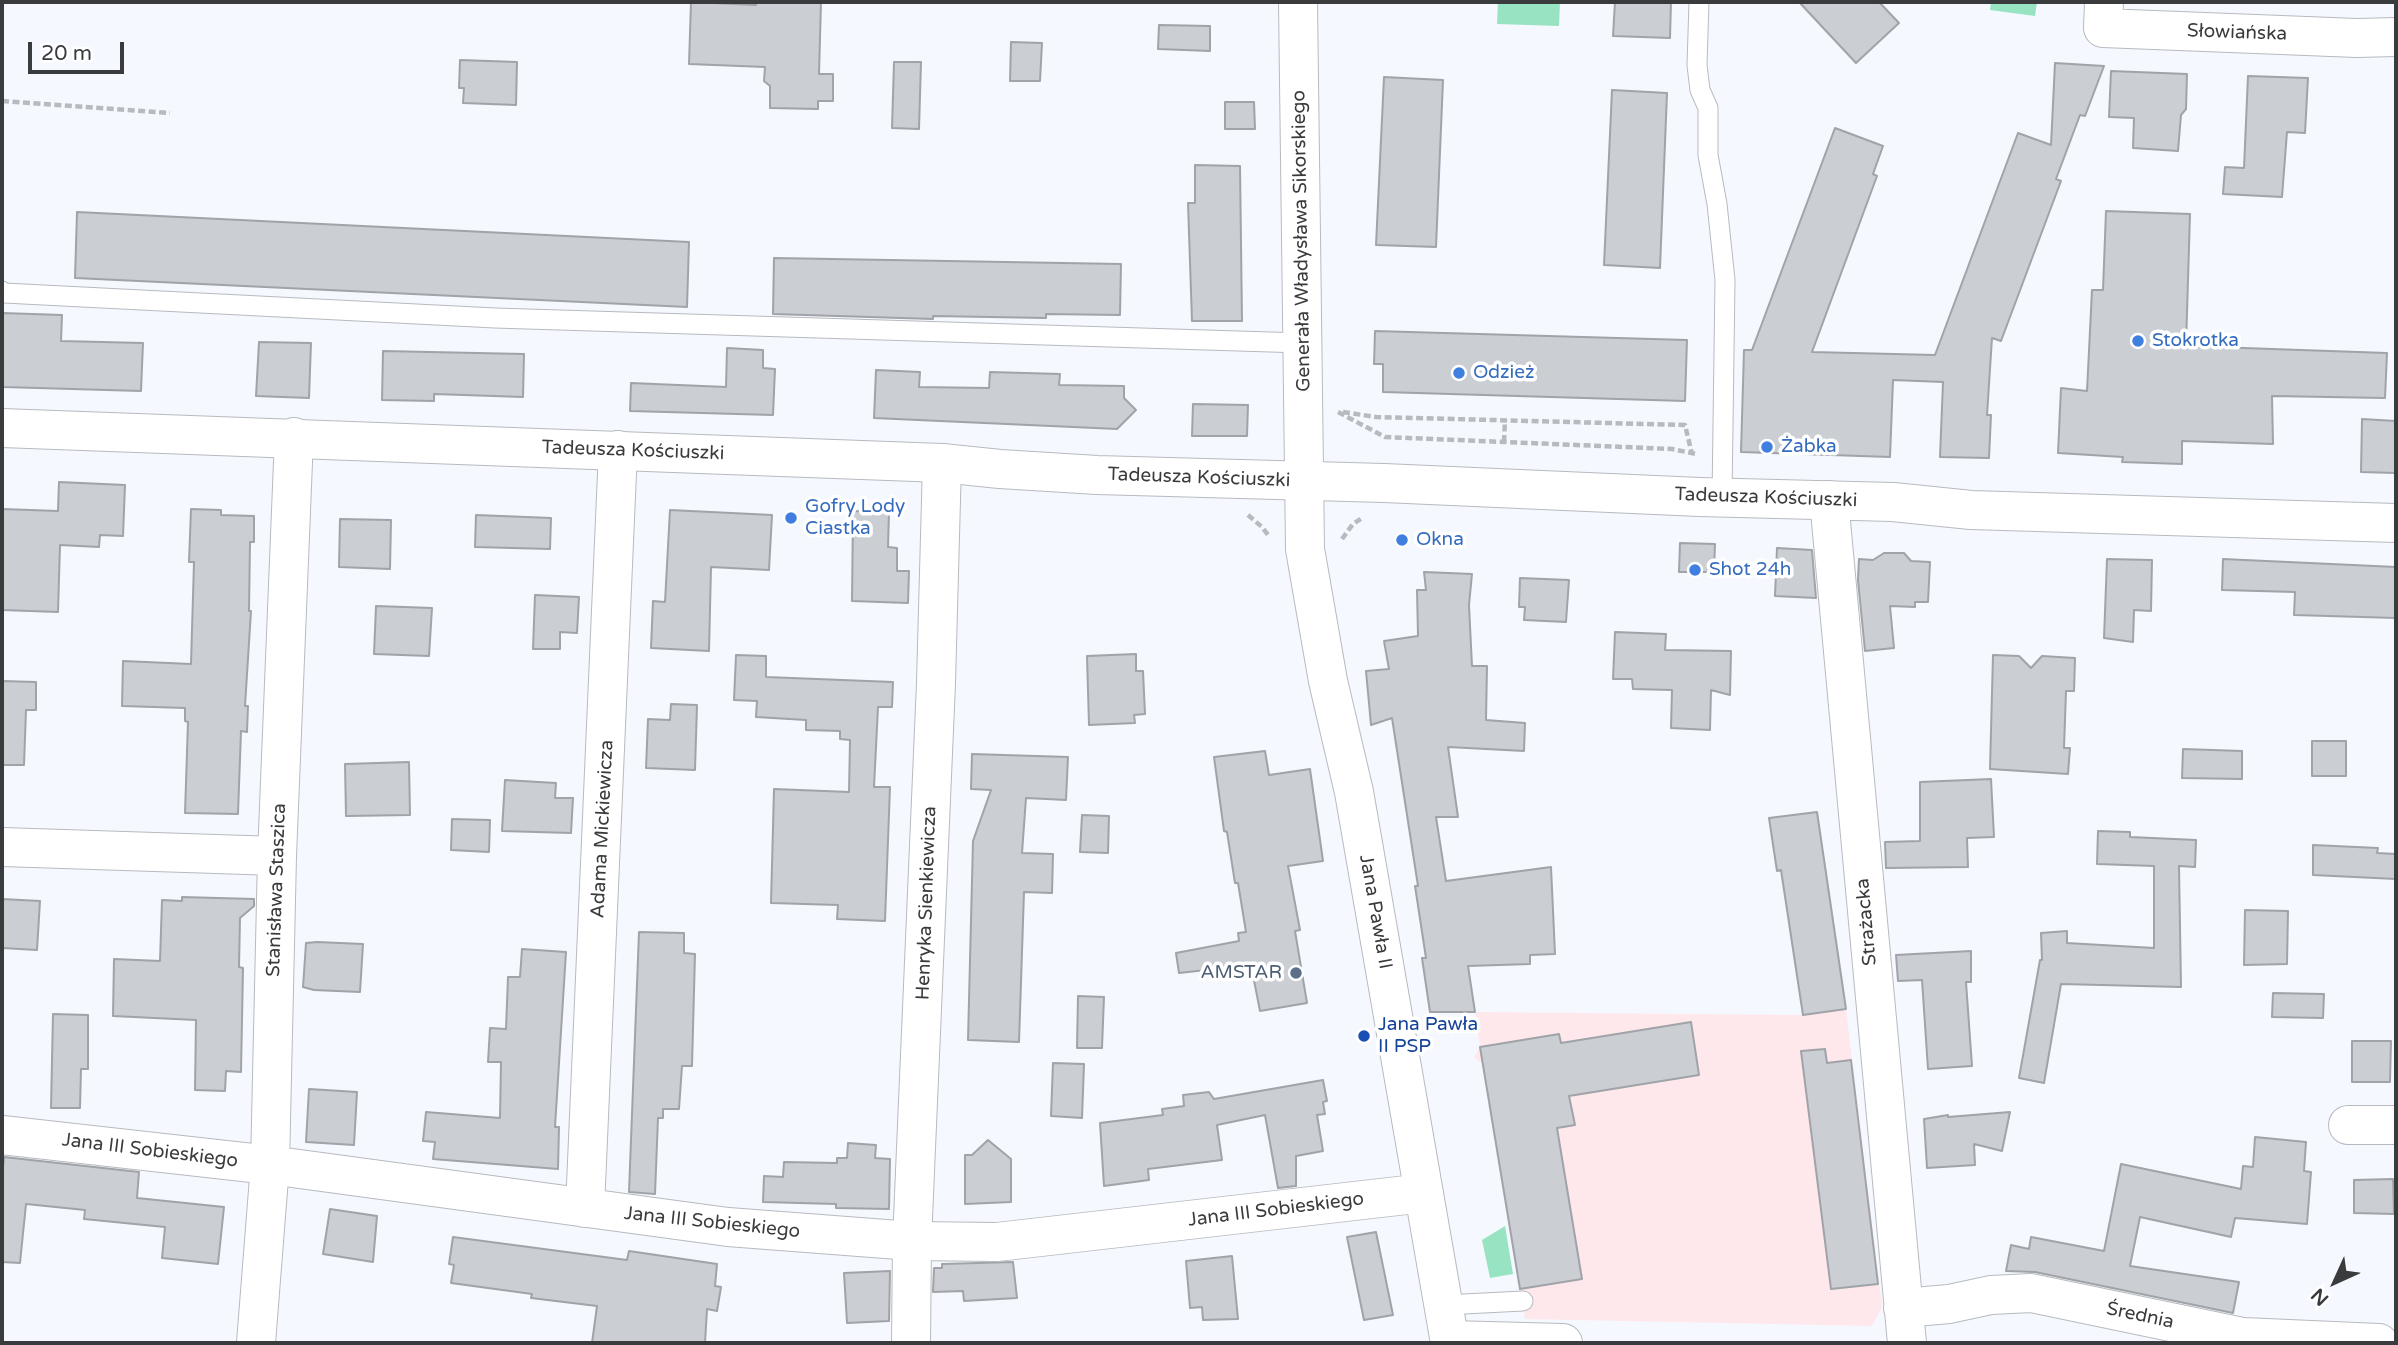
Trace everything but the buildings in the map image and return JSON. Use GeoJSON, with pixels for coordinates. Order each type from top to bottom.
{"type":"FeatureCollection","features":[{"type":"Feature","properties":{"kind":"street","name":"Generała Władysława Sikorskiego"},"geometry":{"type":"LineString","coordinates":[[1298,2],[1305,481]]}},
{"type":"Feature","properties":{"kind":"street","name":"Słowiańska"},"geometry":{"type":"LineString","coordinates":[[2104,2],[2103,28],[2357,38],[2396,37]]}},
{"type":"Feature","properties":{"kind":"street","name":"Tadeusza Kościuszki"},"geometry":{"type":"LineString","coordinates":[[2,428],[942,463],[1097,475],[1893,502],[1971,510],[2396,523]]}},
{"type":"Feature","properties":{"kind":"street","name":"Stanisława Staszica"},"geometry":{"type":"LineString","coordinates":[[256,1343],[270,1165],[278,856],[294,437]]}},
{"type":"Feature","properties":{"kind":"street","name":"Adama Mickiewicza"},"geometry":{"type":"LineString","coordinates":[[585,1208],[618,450]]}},
{"type":"Feature","properties":{"kind":"street","name":"Henryka Sienkiewicza"},"geometry":{"type":"LineString","coordinates":[[911,1343],[912,1241],[936,697],[942,463]]}},
{"type":"Feature","properties":{"kind":"street","name":"Jana Pawła II"},"geometry":{"type":"LineString","coordinates":[[1305,481],[1304,549],[1328,681],[1354,792],[1448,1330]]}},
{"type":"Feature","properties":{"kind":"street","name":"Strażacka"},"geometry":{"type":"LineString","coordinates":[[1829,500],[1905,1326]]}},
{"type":"Feature","properties":{"kind":"street"},"geometry":{"type":"LineString","coordinates":[[2,848],[278,856]]}},
{"type":"Feature","properties":{"kind":"street"},"geometry":{"type":"LineString","coordinates":[[2348,1125],[2396,1125]]}},
{"type":"Feature","properties":{"kind":"street","name":"Jana III Sobieskiego"},"geometry":{"type":"LineString","coordinates":[[2,1135],[270,1165],[728,1227],[912,1241],[996,1242],[1424,1193]]}},
{"type":"Feature","properties":{"kind":"street","name":"Średnia"},"geometry":{"type":"LineString","coordinates":[[1905,1326],[1949,1304],[1991,1295],[2031,1293],[2243,1337],[2379,1343]]}},
{"type":"Feature","properties":{"kind":"street"},"geometry":{"type":"LineString","coordinates":[[1448,1330],[1563,1343]]}},
{"type":"Feature","properties":{"kind":"lane"},"geometry":{"type":"LineString","coordinates":[[1699,2],[1697,65],[1700,90],[1708,108],[1708,155],[1717,204],[1725,280],[1722,498]]}},
{"type":"Feature","properties":{"kind":"lane"},"geometry":{"type":"LineString","coordinates":[[2,291],[495,318],[1303,343]]}},
{"type":"Feature","properties":{"kind":"lane"},"geometry":{"type":"LineString","coordinates":[[1448,1330],[1523,1301]]}},
{"type":"Feature","properties":{"kind":"path"},"geometry":{"type":"LineString","coordinates":[[2,101],[170,113]]}},
{"type":"Feature","properties":{"kind":"path"},"geometry":{"type":"LineString","coordinates":[[1338,412],[1376,417],[1685,425],[1692,454]]}},
{"type":"Feature","properties":{"kind":"path"},"geometry":{"type":"LineString","coordinates":[[1504,442],[1506,420]]}},
{"type":"Feature","properties":{"kind":"shaded area"},"geometry":{"type":"Polygon","coordinates":[[[1846,1009],[1882,1307],[1872,1326],[1525,1319],[1483,1064],[1474,1057],[1480,1047],[1475,1012],[1803,1015],[1846,1009]]]}},
{"type":"Feature","properties":{"kind":"green space"},"geometry":{"type":"Polygon","coordinates":[[[1498,2],[1560,2],[1559,26],[1497,24],[1498,2]]]}},
{"type":"Feature","properties":{"kind":"green space"},"geometry":{"type":"Polygon","coordinates":[[[1991,2],[2037,2],[2035,16],[1990,10],[1991,2]]]}},
{"type":"Feature","properties":{"kind":"green space"},"geometry":{"type":"Polygon","coordinates":[[[1505,1226],[1513,1274],[1490,1278],[1482,1240],[1505,1226]]]}},
{"type":"Feature","properties":{"kind":"place","name":"Stokrotka"},"geometry":{"type":"Point","coordinates":[2138,341]}},
{"type":"Feature","properties":{"kind":"place","name":"Odzież"},"geometry":{"type":"Point","coordinates":[1459,373]}},
{"type":"Feature","properties":{"kind":"place","name":"Żabka"},"geometry":{"type":"Point","coordinates":[1767,447]}},
{"type":"Feature","properties":{"kind":"place","name":"Gofry Lody Ciastka"},"geometry":{"type":"Point","coordinates":[791,518]}},
{"type":"Feature","properties":{"kind":"place","name":"Okna"},"geometry":{"type":"Point","coordinates":[1402,540]}},
{"type":"Feature","properties":{"kind":"place","name":"Shot 24h"},"geometry":{"type":"Point","coordinates":[1695,570]}},
{"type":"Feature","properties":{"kind":"place","name":"AMSTAR"},"geometry":{"type":"Point","coordinates":[1296,973]}},
{"type":"Feature","properties":{"kind":"place","name":"Jana Pawła II PSP"},"geometry":{"type":"Point","coordinates":[1364,1036]}}]}
